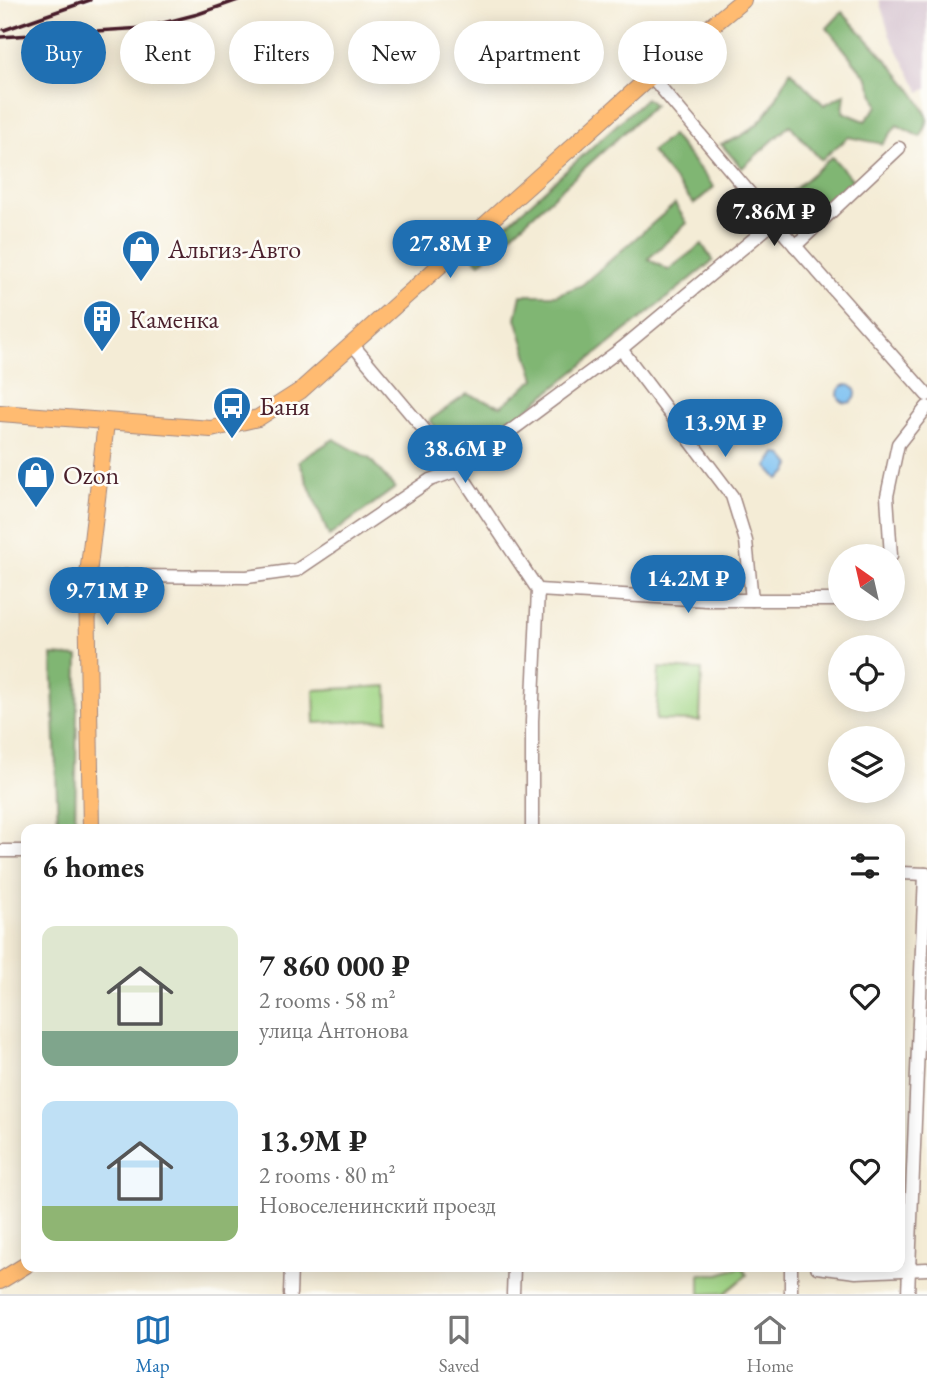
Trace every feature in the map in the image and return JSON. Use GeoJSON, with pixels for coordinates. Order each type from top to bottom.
{"type":"FeatureCollection","features":[{"type":"Feature","properties":{"kind":"main road"},"geometry":{"type":"LineString","coordinates":[[718,21],[743,0]]}},
{"type":"Feature","properties":{"kind":"main road"},"geometry":{"type":"LineString","coordinates":[[0,413],[211,429],[258,418],[300,391],[642,84]]}},
{"type":"Feature","properties":{"kind":"main road"},"geometry":{"type":"LineString","coordinates":[[91,824],[88,583],[106,423]]}},
{"type":"Feature","properties":{"kind":"main road"},"geometry":{"type":"LineString","coordinates":[[0,1282],[21,1268]]}},
{"type":"Feature","properties":{"kind":"street"},"geometry":{"type":"LineString","coordinates":[[658,84],[774,222],[927,395]]}},
{"type":"Feature","properties":{"kind":"street"},"geometry":{"type":"LineString","coordinates":[[795,246],[899,148]]}},
{"type":"Feature","properties":{"kind":"street"},"geometry":{"type":"LineString","coordinates":[[88,583],[127,576],[247,577],[297,570],[430,480],[458,470],[621,349],[774,222]]}},
{"type":"Feature","properties":{"kind":"street"},"geometry":{"type":"LineString","coordinates":[[352,344],[458,470],[538,590],[532,721],[532,824]]}},
{"type":"Feature","properties":{"kind":"street"},"geometry":{"type":"LineString","coordinates":[[621,349],[732,496],[746,541],[752,600]]}},
{"type":"Feature","properties":{"kind":"street"},"geometry":{"type":"LineString","coordinates":[[890,544],[887,496],[898,444],[927,407]]}},
{"type":"Feature","properties":{"kind":"street"},"geometry":{"type":"LineString","coordinates":[[538,590],[752,600],[828,600]]}},
{"type":"Feature","properties":{"kind":"street"},"geometry":{"type":"LineString","coordinates":[[0,850],[21,851]]}},
{"type":"Feature","properties":{"kind":"street"},"geometry":{"type":"LineString","coordinates":[[905,873],[926,874],[908,1294]]}},
{"type":"Feature","properties":{"kind":"street"},"geometry":{"type":"LineString","coordinates":[[905,1270],[927,1269]]}},
{"type":"Feature","properties":{"kind":"street"},"geometry":{"type":"LineString","coordinates":[[290,1294],[291,1272]]}},
{"type":"Feature","properties":{"kind":"street"},"geometry":{"type":"LineString","coordinates":[[513,1294],[514,1272]]}},
{"type":"Feature","properties":{"kind":"street"},"geometry":{"type":"LineString","coordinates":[[791,1294],[792,1272]]}},
{"type":"Feature","properties":{"kind":"shaded area"},"geometry":{"type":"Polygon","coordinates":[[[879,0],[927,0],[927,89],[920,92],[890,36],[879,0]]]}},
{"type":"Feature","properties":{"kind":"green space"},"geometry":{"type":"Polygon","coordinates":[[[842,12],[913,91],[927,117],[923,133],[920,137],[897,125],[883,144],[848,137],[821,160],[790,125],[742,168],[721,144],[735,139],[756,125],[778,96],[790,71],[824,105],[845,94],[843,112],[865,121],[878,106],[868,79],[827,28],[842,12]]]}},
{"type":"Feature","properties":{"kind":"green space"},"geometry":{"type":"Polygon","coordinates":[[[646,98],[654,105],[480,263],[472,256],[646,98]]]}},
{"type":"Feature","properties":{"kind":"green space"},"geometry":{"type":"Polygon","coordinates":[[[672,135],[714,187],[694,204],[651,152],[672,135]]]}},
{"type":"Feature","properties":{"kind":"green space"},"geometry":{"type":"Polygon","coordinates":[[[832,157],[853,180],[813,214],[789,194],[832,157]]]}},
{"type":"Feature","properties":{"kind":"green space"},"geometry":{"type":"Polygon","coordinates":[[[675,204],[687,223],[648,259],[668,270],[702,244],[713,261],[462,461],[430,420],[467,394],[501,406],[535,379],[516,318],[521,295],[556,295],[582,285],[675,204]]]}},
{"type":"Feature","properties":{"kind":"green space"},"geometry":{"type":"Polygon","coordinates":[[[334,439],[370,459],[395,488],[329,536],[299,461],[334,439]]]}},
{"type":"Feature","properties":{"kind":"green space"},"geometry":{"type":"Polygon","coordinates":[[[52,655],[78,657],[75,824],[58,824],[52,655]]]}},
{"type":"Feature","properties":{"kind":"green space"},"geometry":{"type":"Polygon","coordinates":[[[659,668],[702,670],[700,721],[656,720],[659,668]]]}},
{"type":"Feature","properties":{"kind":"green space"},"geometry":{"type":"Polygon","coordinates":[[[387,686],[388,720],[315,723],[314,690],[387,686]]]}},
{"type":"Feature","properties":{"kind":"green space"},"geometry":{"type":"Polygon","coordinates":[[[745,1272],[747,1275],[725,1293],[700,1294],[700,1274],[745,1272]]]}},
{"type":"Feature","properties":{"kind":"water"},"geometry":{"type":"Polygon","coordinates":[[[847,385],[853,388],[856,394],[853,400],[847,403],[841,400],[838,394],[841,388],[847,385]]]}},
{"type":"Feature","properties":{"kind":"water"},"geometry":{"type":"Polygon","coordinates":[[[776,453],[783,455],[791,465],[787,473],[778,479],[767,467],[776,453]]]}},
{"type":"Feature","properties":{"kind":"railway"},"geometry":{"type":"LineString","coordinates":[[4,30],[90,0]]}},
{"type":"Feature","properties":{"kind":"railway"},"geometry":{"type":"LineString","coordinates":[[0,37],[144,28],[238,0]]}},
{"type":"Feature","properties":{"kind":"place","name":"Альгиз-Авто"},"geometry":{"type":"Point","coordinates":[141,283]}},
{"type":"Feature","properties":{"kind":"place","name":"Каменка"},"geometry":{"type":"Point","coordinates":[102,353]}},
{"type":"Feature","properties":{"kind":"place","name":"Баня"},"geometry":{"type":"Point","coordinates":[232,440]}},
{"type":"Feature","properties":{"kind":"place","name":"Ozon"},"geometry":{"type":"Point","coordinates":[36,509]}}]}
